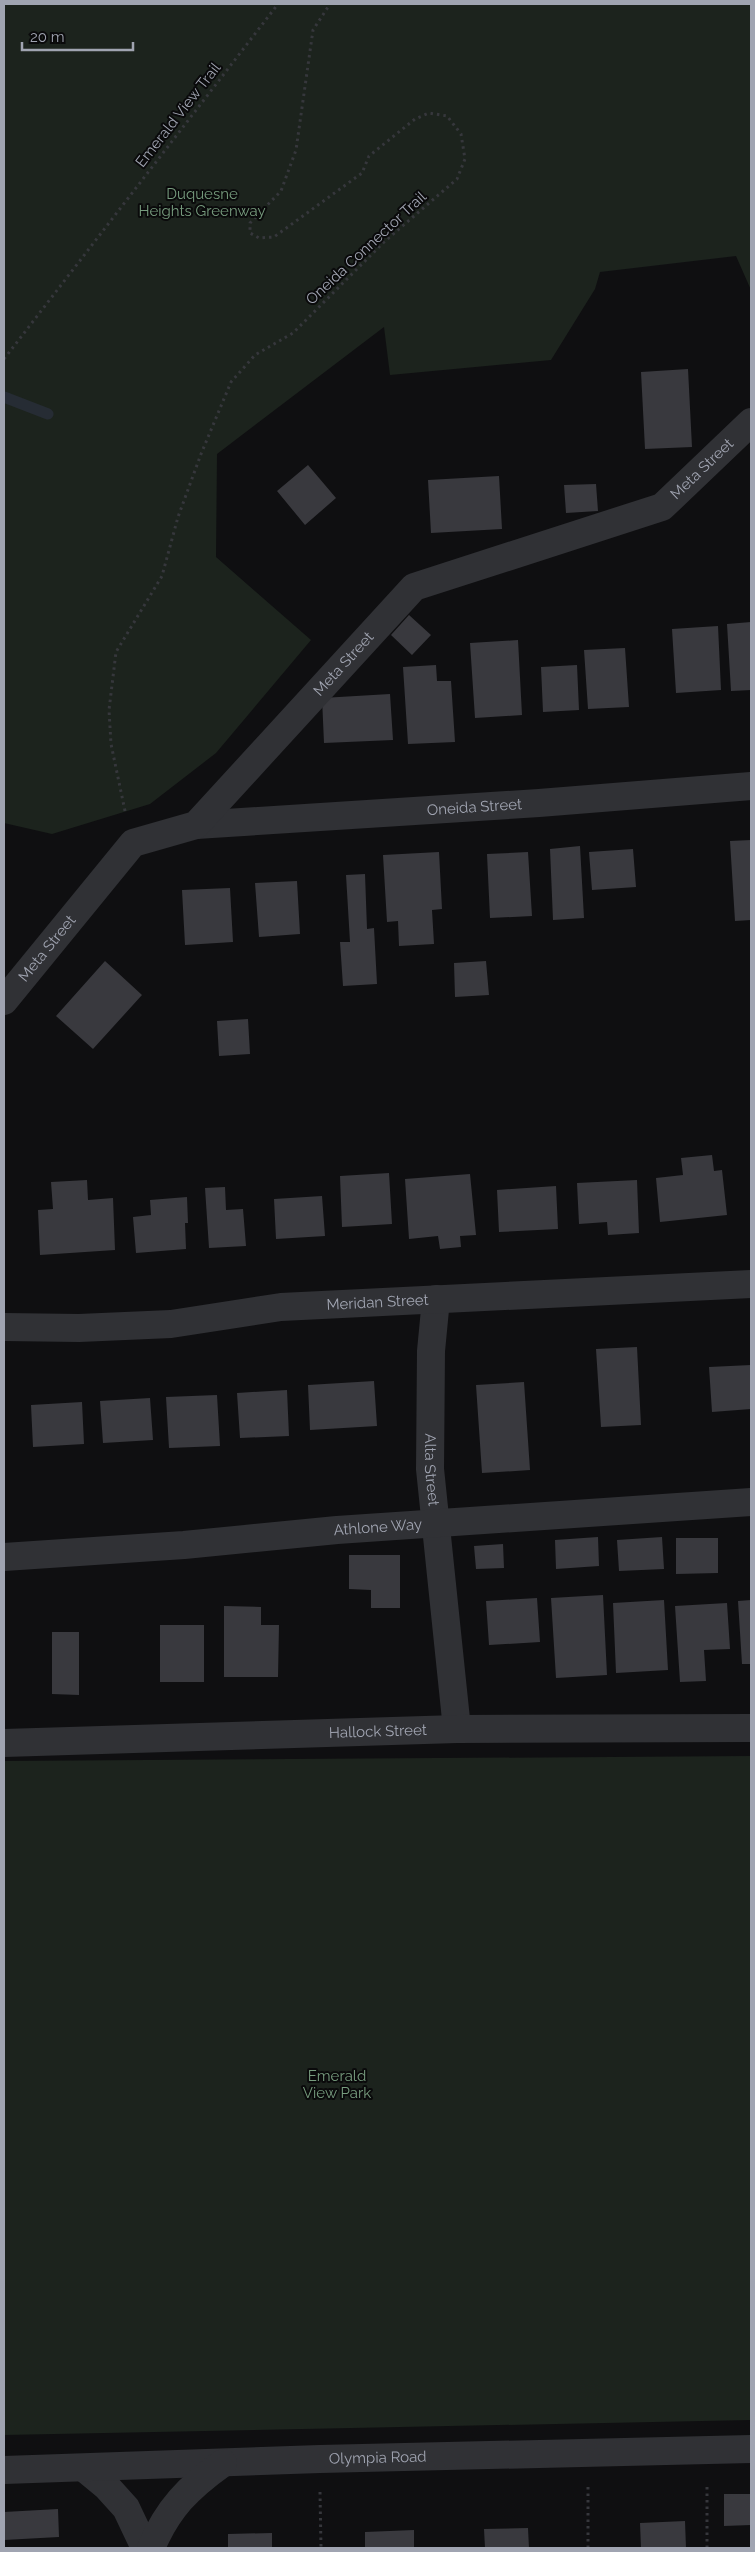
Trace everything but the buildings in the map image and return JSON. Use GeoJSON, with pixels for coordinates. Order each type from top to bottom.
{"type":"FeatureCollection","features":[{"type":"Feature","properties":{"kind":"street","name":"Meta Street"},"geometry":{"type":"LineString","coordinates":[[196,825],[414,587],[662,507],[751,422]]}},
{"type":"Feature","properties":{"kind":"street","name":"Oneida Street"},"geometry":{"type":"LineString","coordinates":[[196,825],[539,803],[751,786]]}},
{"type":"Feature","properties":{"kind":"street"},"geometry":{"type":"LineString","coordinates":[[133,842],[196,825]]}},
{"type":"Feature","properties":{"kind":"street","name":"Meta Street"},"geometry":{"type":"LineString","coordinates":[[4,1001],[133,842]]}},
{"type":"Feature","properties":{"kind":"street","name":"Meridan Street"},"geometry":{"type":"LineString","coordinates":[[4,1327],[79,1328],[171,1324],[281,1307],[751,1284]]}},
{"type":"Feature","properties":{"kind":"street","name":"Alta Street"},"geometry":{"type":"LineString","coordinates":[[436,1299],[431,1351],[430,1468],[457,1729]]}},
{"type":"Feature","properties":{"kind":"street","name":"Athlone Way"},"geometry":{"type":"LineString","coordinates":[[4,1557],[436,1523],[751,1502]]}},
{"type":"Feature","properties":{"kind":"street","name":"Hallock Street"},"geometry":{"type":"LineString","coordinates":[[4,1743],[457,1729],[751,1728]]}},
{"type":"Feature","properties":{"kind":"street","name":"Olympia Road"},"geometry":{"type":"LineString","coordinates":[[4,2470],[320,2459],[751,2449]]}},
{"type":"Feature","properties":{"kind":"street"},"geometry":{"type":"LineString","coordinates":[[152,2548],[174,2507],[194,2483],[223,2463]]}},
{"type":"Feature","properties":{"kind":"street"},"geometry":{"type":"LineString","coordinates":[[84,2468],[107,2487],[126,2508],[145,2548]]}},
{"type":"Feature","properties":{"kind":"path","name":"Emerald View Trail"},"geometry":{"type":"LineString","coordinates":[[4,359],[278,4]]}},
{"type":"Feature","properties":{"kind":"path","name":"Oneida Connector Trail"},"geometry":{"type":"LineString","coordinates":[[133,842],[111,744],[110,710],[116,652],[162,576],[178,517],[230,382],[255,355],[293,333],[384,242],[457,179],[465,159],[461,134],[447,116],[429,113],[415,119],[370,156],[362,174],[298,221],[274,237],[258,238],[250,234],[250,223],[281,191],[296,150],[313,30],[330,4]]}},
{"type":"Feature","properties":{"kind":"path"},"geometry":{"type":"LineString","coordinates":[[706,2548],[708,2450]]}},
{"type":"Feature","properties":{"kind":"path"},"geometry":{"type":"LineString","coordinates":[[588,2453],[588,2548]]}},
{"type":"Feature","properties":{"kind":"path"},"geometry":{"type":"LineString","coordinates":[[320,2459],[321,2548]]}},
{"type":"Feature","properties":{"kind":"green space","name":"Duquesne Heights Greenway"},"geometry":{"type":"Polygon","coordinates":[[[4,4],[751,4],[751,290],[736,256],[600,272],[595,289],[551,360],[390,375],[384,327],[217,454],[216,557],[311,640],[216,753],[150,804],[52,834],[4,823],[4,4]]]}},
{"type":"Feature","properties":{"kind":"green space","name":"Emerald View Park"},"geometry":{"type":"Polygon","coordinates":[[[751,1756],[751,2420],[4,2435],[4,1761],[751,1756]]]}},
{"type":"Feature","properties":{"kind":"waterway"},"geometry":{"type":"LineString","coordinates":[[4,397],[48,414]]}}]}
